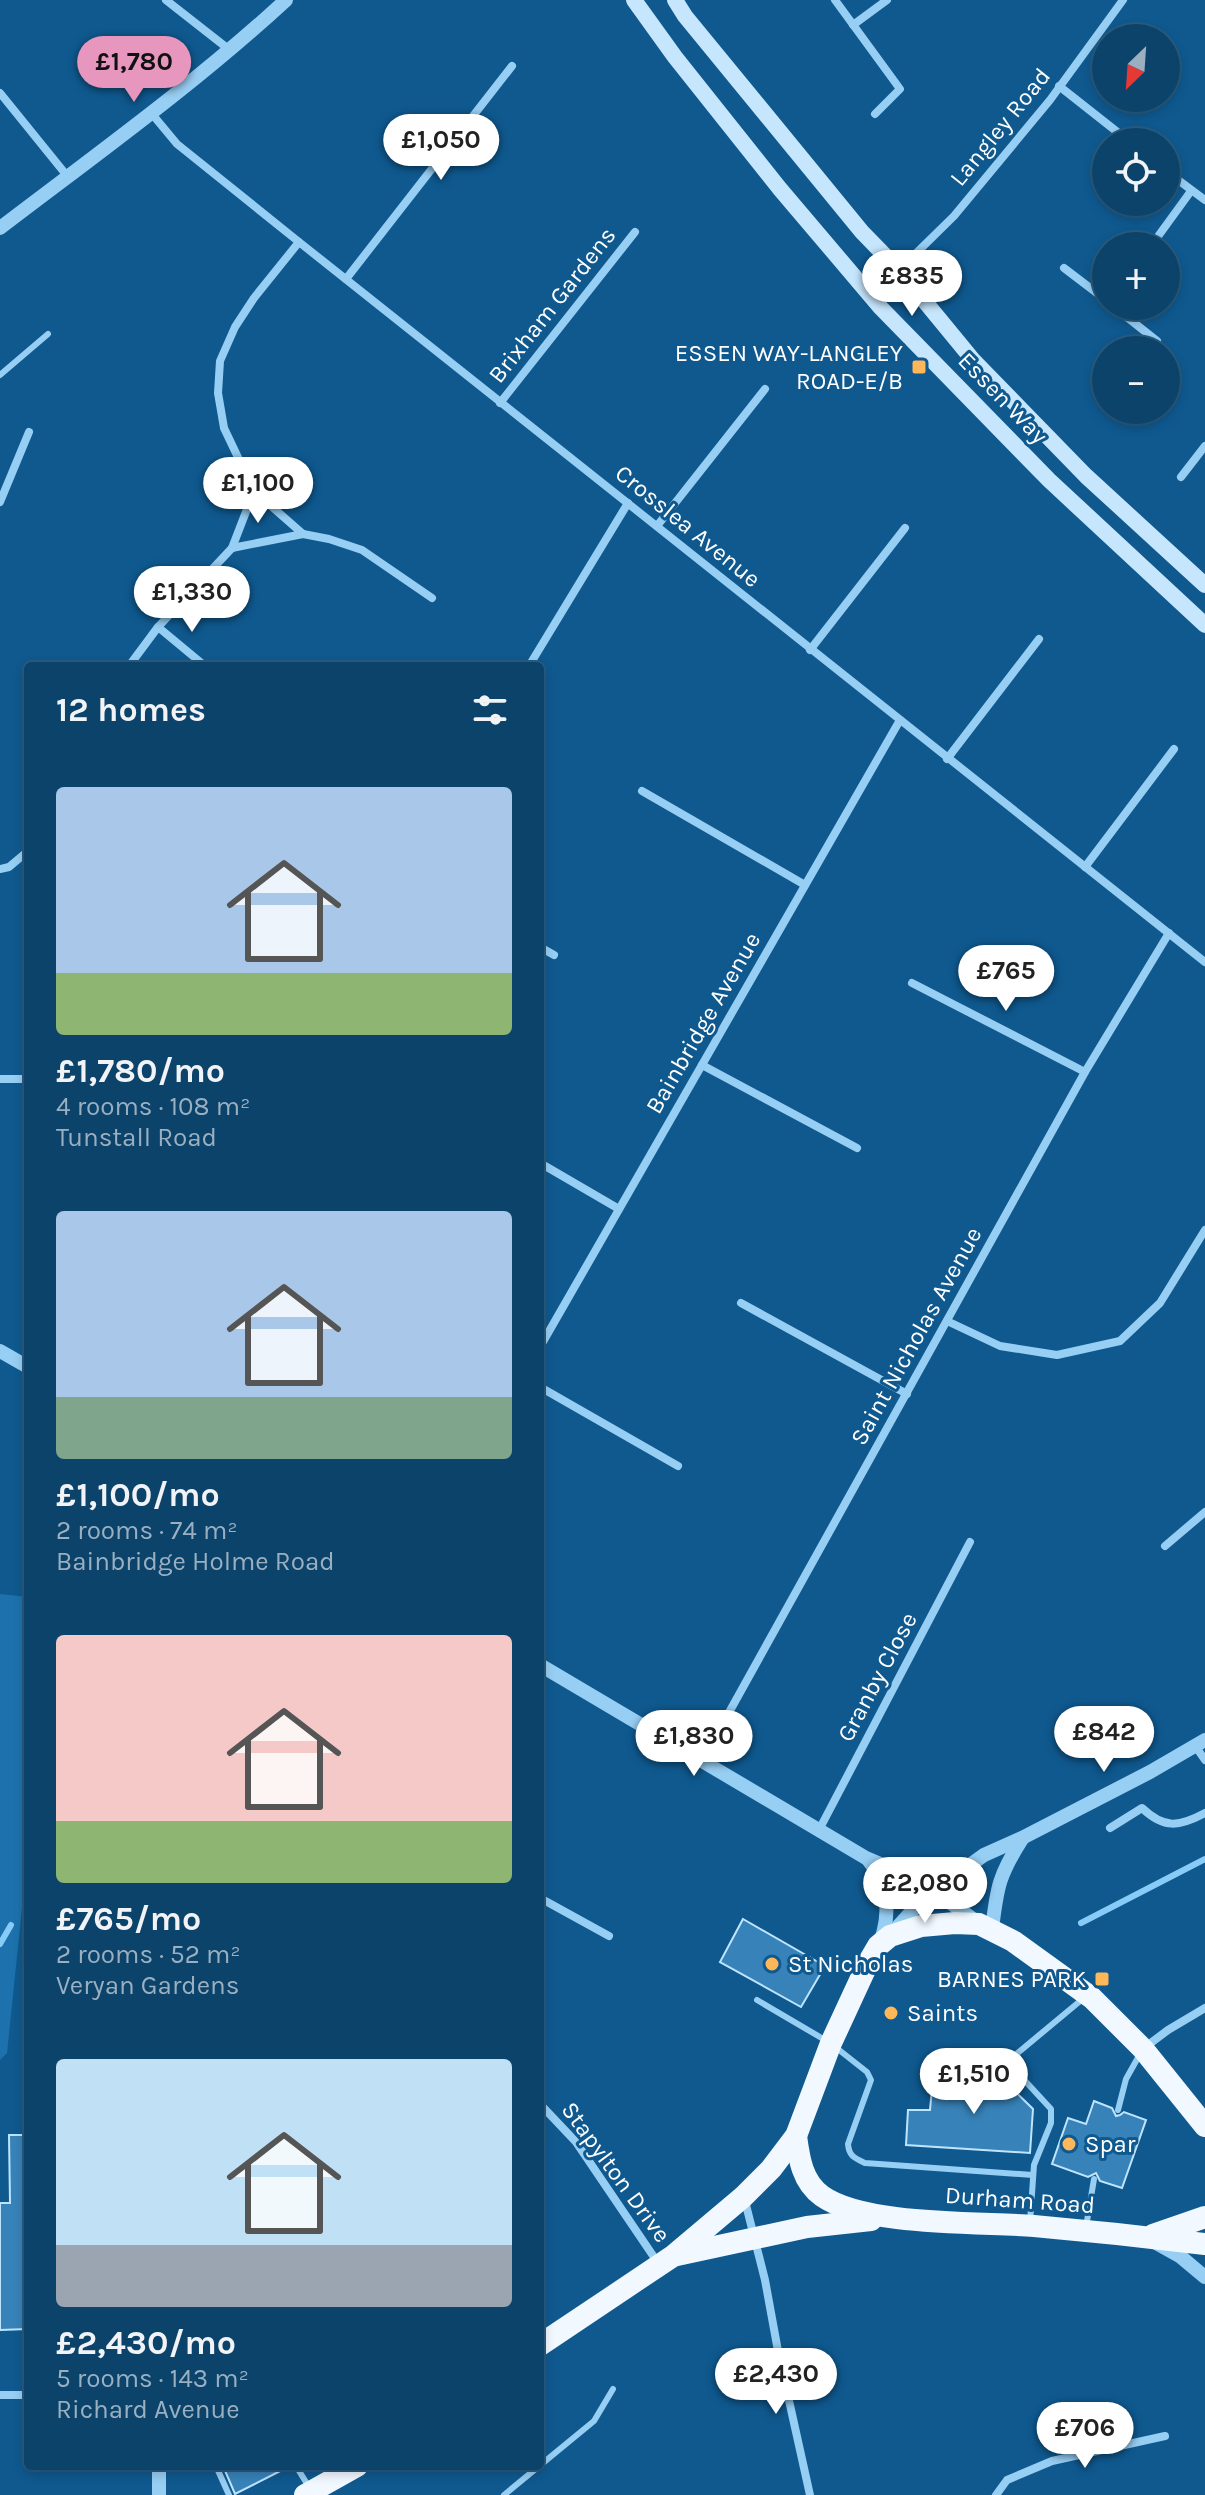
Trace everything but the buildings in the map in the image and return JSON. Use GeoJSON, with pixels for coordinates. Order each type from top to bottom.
{"type":"FeatureCollection","features":[{"type":"Feature","properties":{"kind":"highway"},"geometry":{"type":"LineString","coordinates":[[884,1941],[937,1923],[985,1926],[1025,1949],[1088,1995],[1143,2049],[1200,2120],[1205,2136]]}},
{"type":"Feature","properties":{"kind":"highway","name":"Durham Road"},"geometry":{"type":"LineString","coordinates":[[544,2342],[666,2260],[743,2197],[771,2169],[796,2136],[831,2043],[884,1941]]}},
{"type":"Feature","properties":{"kind":"highway","name":"Durham Road"},"geometry":{"type":"LineString","coordinates":[[796,2136],[800,2162],[808,2181],[821,2196],[845,2207],[888,2217],[1030,2226],[1205,2244]]}},
{"type":"Feature","properties":{"kind":"highway","name":"Durham Road"},"geometry":{"type":"LineString","coordinates":[[666,2260],[755,2237],[888,2217]]}},
{"type":"Feature","properties":{"kind":"highway","name":"Durham Road"},"geometry":{"type":"LineString","coordinates":[[1147,2237],[1205,2217]]}},
{"type":"Feature","properties":{"kind":"highway"},"geometry":{"type":"LineString","coordinates":[[308,2493],[350,2470]]}},
{"type":"Feature","properties":{"kind":"main road","name":"Essen Way"},"geometry":{"type":"LineString","coordinates":[[634,0],[780,189],[881,308],[1049,480],[1205,625]]}},
{"type":"Feature","properties":{"kind":"main road","name":"Essen Way"},"geometry":{"type":"LineString","coordinates":[[675,0],[862,232],[899,270],[973,360],[1086,476],[1205,585]]}},
{"type":"Feature","properties":{"kind":"street"},"geometry":{"type":"LineString","coordinates":[[166,0],[231,51]]}},
{"type":"Feature","properties":{"kind":"street"},"geometry":{"type":"LineString","coordinates":[[0,228],[152,114],[231,51],[286,0]]}},
{"type":"Feature","properties":{"kind":"street"},"geometry":{"type":"LineString","coordinates":[[835,0],[900,89],[875,114]]}},
{"type":"Feature","properties":{"kind":"street"},"geometry":{"type":"LineString","coordinates":[[853,25],[887,0]]}},
{"type":"Feature","properties":{"kind":"street","name":"Langley Road"},"geometry":{"type":"LineString","coordinates":[[899,270],[954,216],[1059,86],[1119,2]]}},
{"type":"Feature","properties":{"kind":"street"},"geometry":{"type":"LineString","coordinates":[[346,279],[512,66]]}},
{"type":"Feature","properties":{"kind":"street"},"geometry":{"type":"LineString","coordinates":[[1059,86],[1112,128]]}},
{"type":"Feature","properties":{"kind":"street"},"geometry":{"type":"LineString","coordinates":[[0,93],[68,177]]}},
{"type":"Feature","properties":{"kind":"street","name":"Crosslea Avenue"},"geometry":{"type":"LineString","coordinates":[[152,114],[177,144],[1205,962]]}},
{"type":"Feature","properties":{"kind":"street"},"geometry":{"type":"LineString","coordinates":[[1180,182],[1205,200]]}},
{"type":"Feature","properties":{"kind":"street"},"geometry":{"type":"LineString","coordinates":[[1161,232],[1191,191]]}},
{"type":"Feature","properties":{"kind":"street","name":"Brixham Gardens"},"geometry":{"type":"LineString","coordinates":[[500,403],[635,232]]}},
{"type":"Feature","properties":{"kind":"street"},"geometry":{"type":"LineString","coordinates":[[299,242],[235,327],[220,361],[218,393],[224,428],[254,491],[303,534]]}},
{"type":"Feature","properties":{"kind":"street"},"geometry":{"type":"LineString","coordinates":[[1064,268],[1092,289]]}},
{"type":"Feature","properties":{"kind":"street"},"geometry":{"type":"LineString","coordinates":[[1131,320],[1151,336]]}},
{"type":"Feature","properties":{"kind":"street"},"geometry":{"type":"LineString","coordinates":[[657,526],[765,389]]}},
{"type":"Feature","properties":{"kind":"street"},"geometry":{"type":"LineString","coordinates":[[0,502],[29,432]]}},
{"type":"Feature","properties":{"kind":"street"},"geometry":{"type":"LineString","coordinates":[[1181,477],[1205,446]]}},
{"type":"Feature","properties":{"kind":"street"},"geometry":{"type":"LineString","coordinates":[[132,662],[158,627],[232,548],[254,491]]}},
{"type":"Feature","properties":{"kind":"street"},"geometry":{"type":"LineString","coordinates":[[531,662],[628,503]]}},
{"type":"Feature","properties":{"kind":"street"},"geometry":{"type":"LineString","coordinates":[[810,650],[905,528]]}},
{"type":"Feature","properties":{"kind":"street"},"geometry":{"type":"LineString","coordinates":[[232,548],[303,534],[329,539],[362,550],[432,598]]}},
{"type":"Feature","properties":{"kind":"street"},"geometry":{"type":"LineString","coordinates":[[158,627],[200,662]]}},
{"type":"Feature","properties":{"kind":"street"},"geometry":{"type":"LineString","coordinates":[[947,759],[1039,639]]}},
{"type":"Feature","properties":{"kind":"street","name":"Bainbridge Avenue"},"geometry":{"type":"LineString","coordinates":[[544,1340],[900,720]]}},
{"type":"Feature","properties":{"kind":"street"},"geometry":{"type":"LineString","coordinates":[[1085,867],[1174,749]]}},
{"type":"Feature","properties":{"kind":"street"},"geometry":{"type":"LineString","coordinates":[[642,791],[805,885]]}},
{"type":"Feature","properties":{"kind":"street"},"geometry":{"type":"LineString","coordinates":[[0,869],[9,867],[24,854]]}},
{"type":"Feature","properties":{"kind":"street","name":"Saint Nicholas Avenue"},"geometry":{"type":"LineString","coordinates":[[702,1761],[1085,1072],[1169,933]]}},
{"type":"Feature","properties":{"kind":"street"},"geometry":{"type":"LineString","coordinates":[[544,949],[554,955]]}},
{"type":"Feature","properties":{"kind":"street"},"geometry":{"type":"LineString","coordinates":[[912,983],[1085,1072]]}},
{"type":"Feature","properties":{"kind":"street"},"geometry":{"type":"LineString","coordinates":[[702,1065],[857,1148]]}},
{"type":"Feature","properties":{"kind":"street"},"geometry":{"type":"LineString","coordinates":[[0,1079],[24,1079]]}},
{"type":"Feature","properties":{"kind":"street"},"geometry":{"type":"LineString","coordinates":[[544,1165],[619,1209]]}},
{"type":"Feature","properties":{"kind":"street"},"geometry":{"type":"LineString","coordinates":[[947,1321],[1000,1346],[1057,1355],[1120,1341],[1160,1303],[1205,1230]]}},
{"type":"Feature","properties":{"kind":"street"},"geometry":{"type":"LineString","coordinates":[[741,1303],[907,1394]]}},
{"type":"Feature","properties":{"kind":"street"},"geometry":{"type":"LineString","coordinates":[[0,1351],[24,1365]]}},
{"type":"Feature","properties":{"kind":"street"},"geometry":{"type":"LineString","coordinates":[[544,1389],[678,1466]]}},
{"type":"Feature","properties":{"kind":"street"},"geometry":{"type":"LineString","coordinates":[[1165,1546],[1205,1512]]}},
{"type":"Feature","properties":{"kind":"street","name":"Granby Close"},"geometry":{"type":"LineString","coordinates":[[819,1830],[970,1542]]}},
{"type":"Feature","properties":{"kind":"street"},"geometry":{"type":"LineString","coordinates":[[544,1667],[866,1858],[935,1890],[985,1926],[1001,1874],[1022,1838]]}},
{"type":"Feature","properties":{"kind":"street"},"geometry":{"type":"LineString","coordinates":[[884,1941],[935,1890],[984,1855],[1200,1744],[1205,1760]]}},
{"type":"Feature","properties":{"kind":"street"},"geometry":{"type":"LineString","coordinates":[[1110,1828],[1142,1808],[1154,1819],[1170,1825],[1190,1821],[1205,1813]]}},
{"type":"Feature","properties":{"kind":"street"},"geometry":{"type":"LineString","coordinates":[[866,1858],[881,1876],[885,1888],[884,1941]]}},
{"type":"Feature","properties":{"kind":"street"},"geometry":{"type":"LineString","coordinates":[[544,1900],[609,1936]]}},
{"type":"Feature","properties":{"kind":"street"},"geometry":{"type":"LineString","coordinates":[[1143,2049],[1205,2008]]}},
{"type":"Feature","properties":{"kind":"street","name":"Stapylton Drive"},"geometry":{"type":"LineString","coordinates":[[544,2108],[576,2142],[666,2260]]}},
{"type":"Feature","properties":{"kind":"street"},"geometry":{"type":"LineString","coordinates":[[743,2197],[755,2237],[810,2495]]}},
{"type":"Feature","properties":{"kind":"street"},"geometry":{"type":"LineString","coordinates":[[1147,2237],[1181,2257],[1205,2277]]}},
{"type":"Feature","properties":{"kind":"street"},"geometry":{"type":"LineString","coordinates":[[0,2395],[24,2395]]}},
{"type":"Feature","properties":{"kind":"street"},"geometry":{"type":"LineString","coordinates":[[996,2495],[1007,2480],[1052,2461],[1165,2436]]}},
{"type":"Feature","properties":{"kind":"street"},"geometry":{"type":"LineString","coordinates":[[159,2470],[159,2495]]}},
{"type":"Feature","properties":{"kind":"lane"},"geometry":{"type":"LineString","coordinates":[[0,375],[48,334]]}},
{"type":"Feature","properties":{"kind":"lane"},"geometry":{"type":"LineString","coordinates":[[1030,2226],[1034,2165],[1051,2123],[1051,2109],[1016,2071],[1014,2056],[1088,1995]]}},
{"type":"Feature","properties":{"kind":"lane"},"geometry":{"type":"LineString","coordinates":[[757,2000],[831,2043],[867,2072],[871,2080],[848,2144],[854,2158],[865,2163],[1033,2175]]}},
{"type":"Feature","properties":{"kind":"lane"},"geometry":{"type":"LineString","coordinates":[[1118,2110],[1126,2079],[1143,2049]]}},
{"type":"Feature","properties":{"kind":"lane"},"geometry":{"type":"LineString","coordinates":[[1086,2231],[1094,2179]]}},
{"type":"Feature","properties":{"kind":"lane"},"geometry":{"type":"LineString","coordinates":[[544,2462],[594,2421],[613,2389]]}},
{"type":"Feature","properties":{"kind":"lane"},"geometry":{"type":"LineString","coordinates":[[218,2470],[229,2495]]}},
{"type":"Feature","properties":{"kind":"lane"},"geometry":{"type":"LineString","coordinates":[[298,2470],[308,2493]]}},
{"type":"Feature","properties":{"kind":"lane"},"geometry":{"type":"LineString","coordinates":[[504,2495],[534,2470]]}},
{"type":"Feature","properties":{"kind":"shaded area"},"geometry":{"type":"Polygon","coordinates":[[[0,1594],[24,1597],[24,1889],[7,2053],[0,2060],[0,1594]]]}},
{"type":"Feature","properties":{"kind":"waterway"},"geometry":{"type":"LineString","coordinates":[[1081,1923],[1205,1859]]}},
{"type":"Feature","properties":{"kind":"waterway"},"geometry":{"type":"LineString","coordinates":[[0,1944],[11,1925]]}},
{"type":"Feature","properties":{"kind":"place","name":"ESSEN WAY-LANGLEY ROAD-E/B"},"geometry":{"type":"Point","coordinates":[919,367]}},
{"type":"Feature","properties":{"kind":"place","name":"St Nicholas"},"geometry":{"type":"Point","coordinates":[772,1964]}},
{"type":"Feature","properties":{"kind":"place","name":"BARNES PARK"},"geometry":{"type":"Point","coordinates":[1102,1979]}},
{"type":"Feature","properties":{"kind":"place","name":"Saints"},"geometry":{"type":"Point","coordinates":[891,2013]}},
{"type":"Feature","properties":{"kind":"place","name":"Spar"},"geometry":{"type":"Point","coordinates":[1069,2144]}}]}
